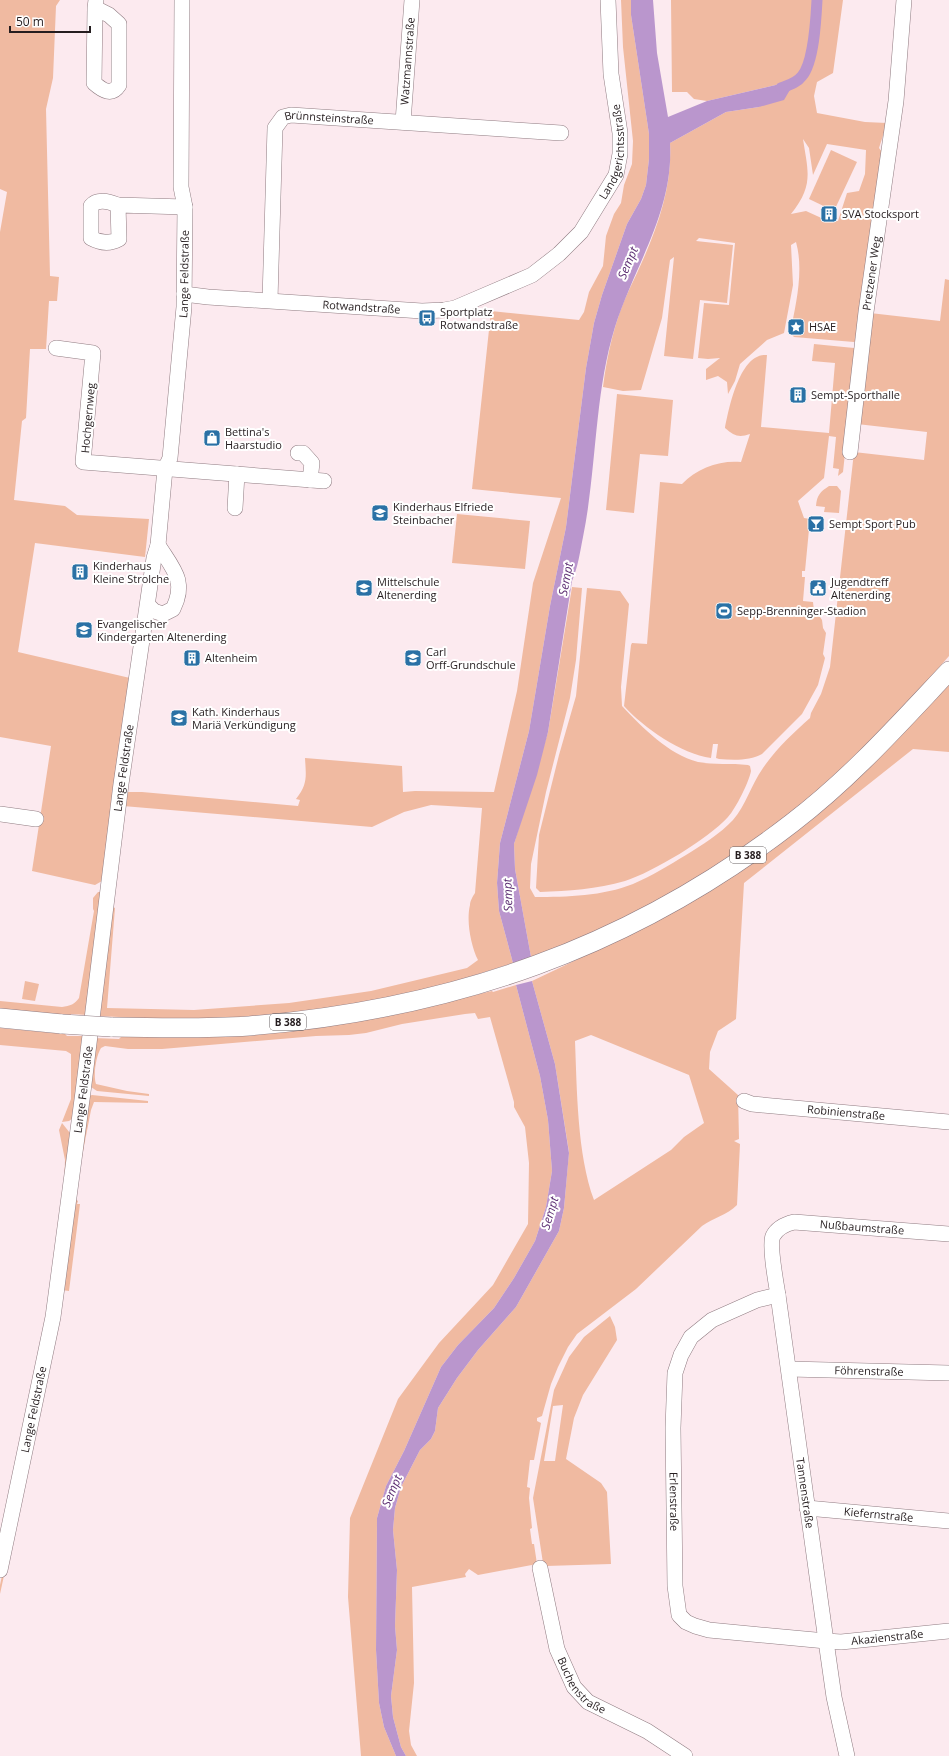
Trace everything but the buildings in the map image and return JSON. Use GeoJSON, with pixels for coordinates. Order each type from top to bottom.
{"type":"FeatureCollection","features":[{"type":"Feature","properties":{"kind":"main road","name":"B 388"},"geometry":{"type":"LineString","coordinates":[[0,1018],[112,1027],[219,1027],[302,1021],[394,1006],[462,989],[535,967],[571,953],[607,936],[694,891],[793,823],[873,752],[944,677],[949,667]]}},
{"type":"Feature","properties":{"kind":"street","name":"Lange Feldstraße"},"geometry":{"type":"LineString","coordinates":[[0,1570],[53,1317],[83,1092],[121,784],[154,558],[158,545],[165,469],[170,458],[184,294],[185,207],[181,187],[182,0]]}},
{"type":"Feature","properties":{"kind":"street","name":"Watzmannstraße"},"geometry":{"type":"LineString","coordinates":[[403,122],[412,0]]}},
{"type":"Feature","properties":{"kind":"street","name":"Landgerichtsstraße"},"geometry":{"type":"LineString","coordinates":[[532,274],[559,254],[581,232],[616,175],[620,154],[620,133],[611,74],[608,0]]}},
{"type":"Feature","properties":{"kind":"street","name":"Pretzener Weg"},"geometry":{"type":"LineString","coordinates":[[850,452],[866,312],[896,101],[904,0]]}},
{"type":"Feature","properties":{"kind":"street"},"geometry":{"type":"LineString","coordinates":[[96,4],[119,24],[119,85],[116,90],[108,92],[101,89],[94,83],[96,4]]}},
{"type":"Feature","properties":{"kind":"street","name":"Brünnsteinstraße"},"geometry":{"type":"LineString","coordinates":[[270,300],[275,128],[278,121],[283,117],[291,115],[561,134]]}},
{"type":"Feature","properties":{"kind":"street"},"geometry":{"type":"LineString","coordinates":[[118,205],[185,207]]}},
{"type":"Feature","properties":{"kind":"street","name":"Rotwandstraße"},"geometry":{"type":"LineString","coordinates":[[184,294],[208,297],[422,311],[444,310],[455,308],[532,274]]}},
{"type":"Feature","properties":{"kind":"street","name":"Hochgernweg"},"geometry":{"type":"LineString","coordinates":[[56,348],[94,353],[83,462],[165,469]]}},
{"type":"Feature","properties":{"kind":"street"},"geometry":{"type":"LineString","coordinates":[[165,469],[317,480],[312,463],[303,453],[298,453]]}},
{"type":"Feature","properties":{"kind":"street"},"geometry":{"type":"LineString","coordinates":[[235,508],[237,474]]}},
{"type":"Feature","properties":{"kind":"street"},"geometry":{"type":"LineString","coordinates":[[148,605],[154,611],[163,614],[173,609],[179,590],[178,578],[158,545]]}},
{"type":"Feature","properties":{"kind":"street"},"geometry":{"type":"LineString","coordinates":[[0,814],[36,819]]}},
{"type":"Feature","properties":{"kind":"street","name":"Robinienstraße"},"geometry":{"type":"LineString","coordinates":[[744,1101],[752,1104],[949,1122]]}},
{"type":"Feature","properties":{"kind":"street","name":"Nußbaumstraße"},"geometry":{"type":"LineString","coordinates":[[777,1231],[794,1222],[949,1234]]}},
{"type":"Feature","properties":{"kind":"street","name":"Tannenstraße"},"geometry":{"type":"LineString","coordinates":[[777,1231],[772,1241],[778,1295],[834,1697],[847,1756]]}},
{"type":"Feature","properties":{"kind":"street","name":"Erlenstraße"},"geometry":{"type":"LineString","coordinates":[[778,1295],[757,1300],[712,1320],[691,1337],[680,1355],[675,1373],[673,1428],[676,1594],[679,1615],[686,1622],[695,1626],[709,1630],[826,1641]]}},
{"type":"Feature","properties":{"kind":"street","name":"Föhrenstraße"},"geometry":{"type":"LineString","coordinates":[[789,1369],[949,1373]]}},
{"type":"Feature","properties":{"kind":"street","name":"Kiefernstraße"},"geometry":{"type":"LineString","coordinates":[[807,1508],[949,1521]]}},
{"type":"Feature","properties":{"kind":"street","name":"Buchenstraße"},"geometry":{"type":"LineString","coordinates":[[540,1568],[558,1649],[574,1687],[588,1702],[647,1731],[685,1756]]}},
{"type":"Feature","properties":{"kind":"street","name":"Akazienstraße"},"geometry":{"type":"LineString","coordinates":[[826,1641],[841,1642],[949,1631]]}},
{"type":"Feature","properties":{"kind":"shaded area"},"geometry":{"type":"Polygon","coordinates":[[[0,0],[60,0],[56,6],[53,78],[46,109],[50,276],[59,277],[57,301],[49,301],[46,349],[30,349],[26,418],[22,421],[14,500],[65,506],[77,515],[149,519],[145,557],[35,543],[18,652],[130,678],[102,881],[95,885],[32,871],[51,746],[0,737],[0,232],[7,192],[0,189],[0,0]]]}},
{"type":"Feature","properties":{"kind":"shaded area"},"geometry":{"type":"Polygon","coordinates":[[[621,0],[631,0],[631,15],[649,134],[649,159],[646,185],[641,199],[627,224],[602,295],[594,323],[586,368],[566,527],[550,606],[529,731],[500,843],[497,883],[499,911],[513,963],[412,995],[256,1019],[124,1020],[119,1017],[97,1016],[109,905],[115,908],[107,1008],[194,1010],[289,1003],[371,991],[467,968],[478,960],[471,941],[469,911],[470,902],[475,893],[482,808],[431,805],[404,812],[372,827],[123,806],[124,792],[142,792],[298,806],[300,800],[296,799],[303,789],[305,780],[305,758],[402,766],[403,792],[494,792],[517,691],[533,583],[561,498],[472,489],[491,311],[579,320],[584,312],[589,292],[603,266],[606,236],[614,214],[621,203],[624,185],[632,164],[633,141],[623,47],[621,0]]]}},
{"type":"Feature","properties":{"kind":"shaded area"},"geometry":{"type":"Polygon","coordinates":[[[671,0],[843,0],[833,73],[817,82],[814,96],[817,113],[865,122],[887,123],[879,148],[886,157],[858,339],[854,342],[794,337],[790,333],[797,299],[799,276],[796,242],[791,245],[793,285],[784,333],[767,340],[740,364],[735,381],[728,394],[727,382],[718,376],[706,380],[706,369],[720,358],[698,358],[704,303],[729,305],[735,243],[699,238],[696,241],[733,245],[727,303],[700,300],[693,359],[664,356],[674,257],[670,260],[662,318],[641,390],[623,391],[603,387],[609,350],[624,301],[645,255],[659,219],[668,181],[670,143],[726,112],[759,107],[784,83],[707,101],[694,99],[687,92],[672,92],[671,0]],[[803,139],[808,178],[803,195],[791,214],[806,211],[828,221],[838,221],[847,193],[859,191],[865,174],[866,150],[827,144],[813,175],[809,148],[803,139]]]}},
{"type":"Feature","properties":{"kind":"shaded area"},"geometry":{"type":"Polygon","coordinates":[[[831,150],[857,162],[834,211],[809,199],[831,150]]]}},
{"type":"Feature","properties":{"kind":"shaded area"},"geometry":{"type":"Polygon","coordinates":[[[945,279],[949,280],[949,656],[888,726],[790,816],[679,891],[572,943],[531,957],[515,869],[514,844],[548,732],[572,587],[582,588],[576,660],[570,698],[546,792],[531,864],[530,888],[535,897],[585,895],[610,891],[633,884],[654,874],[717,835],[738,814],[759,774],[773,754],[810,718],[821,694],[830,667],[854,452],[924,460],[927,432],[857,424],[870,313],[940,321],[945,279]]]}},
{"type":"Feature","properties":{"kind":"shaded area","name":"Sepp-Brenninger-Stadion"},"geometry":{"type":"Polygon","coordinates":[[[814,344],[854,348],[856,351],[843,472],[838,476],[839,469],[833,468],[836,437],[829,436],[824,478],[798,501],[804,518],[810,519],[805,571],[802,571],[802,577],[805,577],[803,601],[813,602],[814,611],[816,611],[822,620],[823,628],[826,633],[823,654],[825,658],[818,685],[802,714],[762,754],[747,759],[719,759],[716,758],[718,744],[713,744],[711,758],[699,756],[676,746],[652,731],[624,706],[631,645],[632,643],[647,644],[660,482],[682,484],[688,478],[709,466],[725,462],[741,462],[750,434],[737,436],[725,428],[729,408],[737,383],[750,362],[758,356],[767,355],[761,427],[829,433],[835,363],[812,361],[814,344]]]}},
{"type":"Feature","properties":{"kind":"shaded area"},"geometry":{"type":"Polygon","coordinates":[[[617,394],[673,400],[668,456],[640,454],[634,513],[606,510],[617,394]]]}},
{"type":"Feature","properties":{"kind":"shaded area"},"geometry":{"type":"Polygon","coordinates":[[[829,486],[837,486],[841,491],[839,513],[824,512],[825,507],[816,506],[817,499],[820,494],[829,486]]]}},
{"type":"Feature","properties":{"kind":"shaded area"},"geometry":{"type":"Polygon","coordinates":[[[457,514],[530,521],[525,569],[452,563],[457,514]]]}},
{"type":"Feature","properties":{"kind":"shaded area"},"geometry":{"type":"Polygon","coordinates":[[[587,588],[620,591],[629,604],[621,687],[622,706],[647,731],[666,747],[676,753],[698,762],[748,765],[750,766],[751,771],[742,795],[728,817],[719,826],[694,845],[665,863],[637,877],[614,884],[582,889],[540,892],[536,888],[539,835],[559,755],[576,696],[587,588]]]}},
{"type":"Feature","properties":{"kind":"shaded area"},"geometry":{"type":"Polygon","coordinates":[[[949,681],[949,752],[913,749],[744,883],[736,1019],[718,1031],[710,1052],[709,1069],[738,1095],[739,1139],[734,1141],[740,1144],[737,1205],[702,1226],[636,1289],[577,1334],[568,1347],[551,1384],[542,1416],[537,1418],[537,1421],[541,1423],[534,1460],[530,1460],[527,1487],[530,1488],[529,1498],[532,1528],[530,1529],[537,1564],[478,1575],[469,1569],[465,1574],[466,1577],[412,1587],[414,1683],[409,1731],[411,1745],[417,1756],[406,1756],[401,1747],[393,1717],[391,1696],[397,1650],[395,1626],[397,1570],[393,1530],[395,1508],[401,1487],[420,1450],[431,1439],[435,1431],[438,1408],[457,1378],[478,1350],[516,1307],[559,1231],[564,1208],[569,1152],[555,1064],[532,981],[674,911],[949,681]],[[591,1035],[575,1041],[577,1100],[581,1142],[588,1182],[594,1200],[671,1150],[684,1137],[704,1123],[689,1075],[591,1035]]]}},
{"type":"Feature","properties":{"kind":"shaded area"},"geometry":{"type":"Polygon","coordinates":[[[98,892],[101,892],[88,1015],[71,1014],[70,1017],[0,1010],[0,1001],[62,1007],[76,1002],[79,998],[94,911],[93,898],[98,892]]]}},
{"type":"Feature","properties":{"kind":"shaded area"},"geometry":{"type":"Polygon","coordinates":[[[25,981],[39,984],[35,1001],[22,999],[25,981]]]}},
{"type":"Feature","properties":{"kind":"shaded area"},"geometry":{"type":"Polygon","coordinates":[[[516,985],[540,1076],[548,1120],[552,1171],[546,1207],[535,1241],[514,1278],[494,1308],[458,1345],[441,1367],[404,1451],[386,1486],[377,1518],[376,1650],[379,1703],[384,1727],[396,1756],[361,1756],[348,1597],[350,1518],[398,1399],[439,1343],[493,1285],[528,1224],[529,1163],[525,1127],[514,1107],[514,1102],[490,1017],[478,1019],[475,1013],[465,1014],[402,1024],[366,1033],[349,1035],[316,1036],[162,1049],[128,1049],[105,1046],[101,1048],[96,1066],[96,1084],[149,1094],[149,1096],[97,1091],[91,1087],[94,1038],[119,1039],[121,1037],[432,1005],[493,992],[516,985]]]}},
{"type":"Feature","properties":{"kind":"shaded area"},"geometry":{"type":"Polygon","coordinates":[[[0,1028],[65,1034],[67,1036],[85,1036],[73,1118],[69,1121],[62,1122],[71,1099],[71,1054],[66,1051],[0,1045],[0,1028]]]}},
{"type":"Feature","properties":{"kind":"shaded area"},"geometry":{"type":"Polygon","coordinates":[[[92,1095],[148,1101],[148,1103],[94,1102],[91,1110],[74,1198],[78,1201],[77,1204],[80,1204],[69,1291],[62,1290],[23,1489],[0,1594],[0,1585],[47,1362],[89,1096],[92,1095]]]}},
{"type":"Feature","properties":{"kind":"shaded area"},"geometry":{"type":"Polygon","coordinates":[[[62,1123],[70,1133],[64,1188],[65,1160],[59,1130],[62,1123]]]}},
{"type":"Feature","properties":{"kind":"shaded area"},"geometry":{"type":"Polygon","coordinates":[[[610,1316],[615,1327],[617,1340],[583,1395],[574,1418],[566,1459],[601,1483],[607,1492],[611,1564],[546,1566],[543,1563],[533,1498],[554,1390],[569,1357],[584,1337],[610,1316]],[[563,1405],[553,1406],[544,1461],[555,1461],[563,1405]]]}},
{"type":"Feature","properties":{"kind":"water","name":"Sempt"},"geometry":{"type":"Polygon","coordinates":[[[631,0],[653,0],[657,53],[668,117],[707,101],[784,83],[794,83],[784,100],[759,107],[726,112],[670,143],[670,168],[660,214],[615,327],[603,379],[588,511],[579,559],[572,581],[548,732],[537,775],[514,844],[515,869],[531,957],[513,963],[499,911],[497,883],[500,843],[529,731],[550,606],[566,527],[586,368],[594,323],[602,295],[627,224],[641,199],[646,185],[649,159],[649,134],[631,15],[631,0]]]}},
{"type":"Feature","properties":{"kind":"water","name":"Sempt"},"geometry":{"type":"Polygon","coordinates":[[[532,981],[555,1064],[569,1153],[564,1208],[559,1231],[516,1307],[478,1350],[457,1378],[438,1408],[435,1431],[431,1439],[420,1450],[401,1487],[395,1508],[393,1530],[397,1570],[395,1626],[397,1650],[391,1696],[393,1717],[401,1747],[406,1756],[396,1756],[384,1727],[379,1703],[376,1650],[377,1518],[386,1486],[404,1451],[441,1367],[458,1345],[494,1308],[514,1278],[535,1241],[546,1207],[552,1171],[548,1120],[540,1076],[516,985],[532,981]]]}},
{"type":"Feature","properties":{"kind":"waterway"},"geometry":{"type":"LineString","coordinates":[[781,88],[793,84],[802,76],[806,69],[814,40],[817,0]]}},
{"type":"Feature","properties":{"kind":"place","name":"SVA Stocksport"},"geometry":{"type":"Point","coordinates":[829,214]}},
{"type":"Feature","properties":{"kind":"place","name":"Sportplatz Rotwandstraße"},"geometry":{"type":"Point","coordinates":[427,318]}},
{"type":"Feature","properties":{"kind":"place","name":"HSAE"},"geometry":{"type":"Point","coordinates":[796,327]}},
{"type":"Feature","properties":{"kind":"place","name":"Sempt-Sporthalle"},"geometry":{"type":"Point","coordinates":[798,395]}},
{"type":"Feature","properties":{"kind":"place","name":"Bettina's Haarstudio"},"geometry":{"type":"Point","coordinates":[212,438]}},
{"type":"Feature","properties":{"kind":"place","name":"Kinderhaus Elfriede Steinbacher"},"geometry":{"type":"Point","coordinates":[380,513]}},
{"type":"Feature","properties":{"kind":"place","name":"Sempt Sport Pub"},"geometry":{"type":"Point","coordinates":[816,524]}},
{"type":"Feature","properties":{"kind":"place","name":"Kinderhaus Kleine Strolche"},"geometry":{"type":"Point","coordinates":[80,572]}},
{"type":"Feature","properties":{"kind":"place","name":"Mittelschule Altenerding"},"geometry":{"type":"Point","coordinates":[364,588]}},
{"type":"Feature","properties":{"kind":"place","name":"Jugendtreff Altenerding"},"geometry":{"type":"Point","coordinates":[818,588]}},
{"type":"Feature","properties":{"kind":"place","name":"Sepp-Brenninger-Stadion"},"geometry":{"type":"Point","coordinates":[724,611]}},
{"type":"Feature","properties":{"kind":"place","name":"Evangelischer Kindergarten Altenerding"},"geometry":{"type":"Point","coordinates":[84,630]}},
{"type":"Feature","properties":{"kind":"place","name":"Altenheim"},"geometry":{"type":"Point","coordinates":[192,658]}},
{"type":"Feature","properties":{"kind":"place","name":"Carl Orff-Grundschule"},"geometry":{"type":"Point","coordinates":[413,658]}},
{"type":"Feature","properties":{"kind":"place","name":"Kath. Kinderhaus Mariä Verkündigung"},"geometry":{"type":"Point","coordinates":[179,718]}}]}
